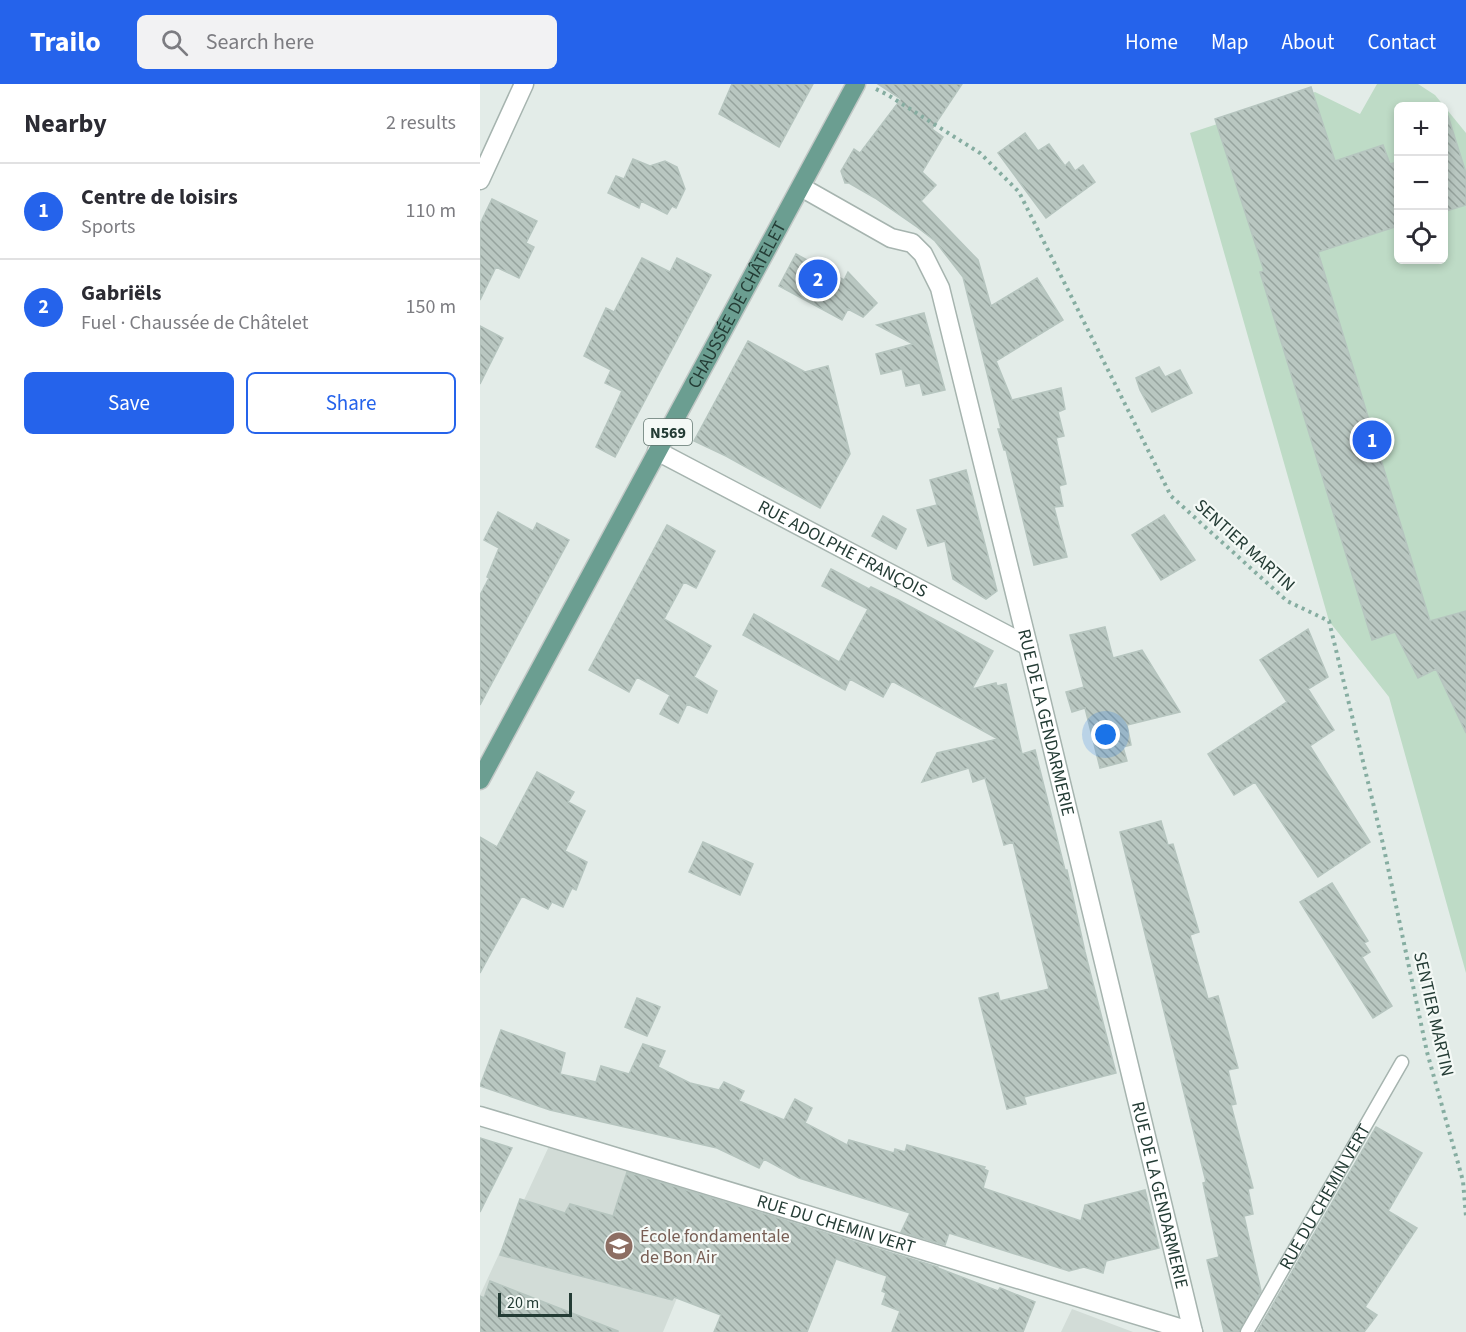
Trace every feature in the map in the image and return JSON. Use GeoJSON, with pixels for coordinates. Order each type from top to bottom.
{"type":"FeatureCollection","features":[{"type":"Feature","properties":{"kind":"main road","name":"CHAUSSÉE DE CHÂTELET"},"geometry":{"type":"LineString","coordinates":[[480,780],[801,187],[864,86]]}},
{"type":"Feature","properties":{"kind":"street"},"geometry":{"type":"LineString","coordinates":[[480,180],[524,84]]}},
{"type":"Feature","properties":{"kind":"street","name":"RUE DE LA GENDARMERIE"},"geometry":{"type":"LineString","coordinates":[[801,187],[891,238],[912,243],[922,254],[940,288],[1193,1332]]}},
{"type":"Feature","properties":{"kind":"street","name":"RUE ADOLPHE FRANÇOIS"},"geometry":{"type":"LineString","coordinates":[[657,451],[1028,646]]}},
{"type":"Feature","properties":{"kind":"street","name":"RUE DU CHEMIN VERT"},"geometry":{"type":"LineString","coordinates":[[480,1116],[1193,1332]]}},
{"type":"Feature","properties":{"kind":"lane","name":"RUE DU CHEMIN VERT"},"geometry":{"type":"LineString","coordinates":[[1247,1332],[1402,1062]]}},
{"type":"Feature","properties":{"kind":"path","name":"SENTIER MARTIN"},"geometry":{"type":"LineString","coordinates":[[864,86],[888,95],[980,153],[1019,192],[1171,496],[1287,601],[1329,621],[1383,844],[1427,1052],[1463,1180],[1466,1216]]}},
{"type":"Feature","properties":{"kind":"shaded area","name":"École fondamentale de Bon Air"},"geometry":{"type":"Polygon","coordinates":[[[550,1144],[750,1207],[714,1298],[682,1286],[663,1332],[480,1332],[480,1295],[550,1144]]]}},
{"type":"Feature","properties":{"kind":"shaded area"},"geometry":{"type":"Polygon","coordinates":[[[1072,1309],[1133,1332],[1061,1332],[1072,1309]]]}},
{"type":"Feature","properties":{"kind":"green space"},"geometry":{"type":"Polygon","coordinates":[[[1377,84],[1418,84],[1435,95],[1441,102],[1394,102],[1394,264],[1448,264],[1448,111],[1466,133],[1466,973],[1389,697],[1329,621],[1190,133],[1315,92],[1360,114],[1377,84]]]}},
{"type":"Feature","properties":{"kind":"building"},"geometry":{"type":"Polygon","coordinates":[[[732,84],[813,84],[779,147],[719,114],[732,84]]]}},
{"type":"Feature","properties":{"kind":"building"},"geometry":{"type":"Polygon","coordinates":[[[878,84],[962,84],[932,129],[943,137],[922,172],[936,185],[921,201],[978,260],[991,306],[1037,278],[1063,320],[996,361],[1012,400],[1061,388],[1065,409],[1058,412],[1064,436],[1056,438],[1066,484],[1059,486],[1063,506],[1054,507],[1067,557],[1034,565],[1006,450],[1004,450],[998,429],[1001,429],[963,277],[935,241],[875,198],[845,183],[841,171],[854,149],[860,153],[901,99],[878,84]]]}},
{"type":"Feature","properties":{"kind":"building"},"geometry":{"type":"Polygon","coordinates":[[[1311,87],[1335,161],[1383,145],[1390,164],[1394,163],[1394,227],[1318,252],[1430,621],[1466,611],[1466,733],[1436,669],[1418,678],[1395,632],[1372,640],[1260,272],[1264,271],[1215,119],[1311,87]]]}},
{"type":"Feature","properties":{"kind":"building"},"geometry":{"type":"Polygon","coordinates":[[[1448,116],[1466,173],[1466,205],[1448,210],[1448,116]]]}},
{"type":"Feature","properties":{"kind":"building"},"geometry":{"type":"Polygon","coordinates":[[[1025,133],[1038,151],[1049,144],[1065,166],[1069,162],[1075,171],[1083,165],[1095,182],[1046,218],[998,153],[1025,133]]]}},
{"type":"Feature","properties":{"kind":"building"},"geometry":{"type":"Polygon","coordinates":[[[633,159],[650,166],[665,161],[677,167],[685,189],[676,208],[672,206],[667,214],[641,201],[639,208],[608,193],[616,176],[624,179],[633,159]]]}},
{"type":"Feature","properties":{"kind":"building"},"geometry":{"type":"Polygon","coordinates":[[[492,199],[537,221],[526,243],[534,247],[519,278],[496,267],[480,300],[480,224],[492,199]]]}},
{"type":"Feature","properties":{"kind":"building"},"geometry":{"type":"Polygon","coordinates":[[[796,254],[844,280],[848,272],[877,303],[863,317],[848,309],[842,320],[779,286],[796,254]]]}},
{"type":"Feature","properties":{"kind":"building"},"geometry":{"type":"Polygon","coordinates":[[[642,258],[670,272],[677,258],[711,275],[615,457],[596,447],[622,391],[605,383],[611,370],[584,356],[606,308],[614,312],[642,258]]]}},
{"type":"Feature","properties":{"kind":"building"},"geometry":{"type":"Polygon","coordinates":[[[924,313],[945,390],[923,395],[920,383],[906,386],[902,369],[881,374],[876,354],[913,344],[877,325],[924,313]]]}},
{"type":"Feature","properties":{"kind":"building"},"geometry":{"type":"Polygon","coordinates":[[[480,326],[503,338],[480,384],[480,326]]]}},
{"type":"Feature","properties":{"kind":"building"},"geometry":{"type":"Polygon","coordinates":[[[748,341],[805,372],[828,366],[850,454],[820,508],[694,441],[748,341]]]}},
{"type":"Feature","properties":{"kind":"building"},"geometry":{"type":"Polygon","coordinates":[[[1159,367],[1165,377],[1180,370],[1192,393],[1152,412],[1136,378],[1159,367]]]}},
{"type":"Feature","properties":{"kind":"building"},"geometry":{"type":"Polygon","coordinates":[[[966,470],[997,591],[986,599],[953,579],[945,541],[928,546],[917,510],[937,505],[930,480],[966,470]]]}},
{"type":"Feature","properties":{"kind":"building"},"geometry":{"type":"Polygon","coordinates":[[[498,512],[533,531],[537,523],[569,540],[480,705],[480,595],[489,578],[487,577],[499,548],[484,540],[498,512]]]}},
{"type":"Feature","properties":{"kind":"building"},"geometry":{"type":"Polygon","coordinates":[[[1164,515],[1195,560],[1161,580],[1132,535],[1164,515]]]}},
{"type":"Feature","properties":{"kind":"building"},"geometry":{"type":"Polygon","coordinates":[[[883,516],[906,529],[896,549],[872,536],[883,516]]]}},
{"type":"Feature","properties":{"kind":"building"},"geometry":{"type":"Polygon","coordinates":[[[667,525],[715,551],[696,588],[684,582],[664,619],[711,646],[694,677],[717,691],[707,713],[687,704],[678,723],[660,714],[670,695],[637,677],[629,692],[589,670],[667,525]]]}},
{"type":"Feature","properties":{"kind":"building"},"geometry":{"type":"Polygon","coordinates":[[[831,569],[869,589],[871,587],[898,600],[993,651],[972,689],[996,683],[997,686],[1006,684],[1022,754],[1035,750],[1065,870],[1067,870],[1116,1073],[1024,1097],[1026,1104],[1007,1109],[979,998],[998,993],[1000,1001],[1049,989],[1013,842],[1004,845],[985,778],[973,782],[969,768],[922,782],[937,753],[998,739],[892,681],[883,697],[850,679],[845,690],[743,635],[754,614],[839,662],[868,609],[822,586],[831,569]]]}},
{"type":"Feature","properties":{"kind":"building"},"geometry":{"type":"Polygon","coordinates":[[[1105,627],[1113,658],[1142,650],[1180,712],[1127,725],[1131,745],[1123,747],[1127,761],[1100,768],[1085,708],[1072,712],[1066,692],[1084,687],[1070,635],[1105,627]]]}},
{"type":"Feature","properties":{"kind":"building"},"geometry":{"type":"Polygon","coordinates":[[[1308,629],[1328,677],[1308,689],[1334,730],[1310,746],[1370,842],[1318,877],[1255,782],[1234,795],[1208,754],[1287,702],[1260,660],[1308,629]]]}},
{"type":"Feature","properties":{"kind":"building"},"geometry":{"type":"Polygon","coordinates":[[[537,772],[574,792],[568,802],[585,811],[565,851],[587,862],[576,890],[572,888],[563,907],[552,902],[548,909],[522,896],[480,973],[480,837],[497,847],[537,772]]]}},
{"type":"Feature","properties":{"kind":"building"},"geometry":{"type":"Polygon","coordinates":[[[1161,821],[1168,845],[1173,844],[1199,932],[1190,935],[1208,999],[1218,996],[1238,1068],[1228,1070],[1236,1104],[1231,1105],[1253,1188],[1248,1189],[1253,1214],[1244,1216],[1261,1291],[1239,1332],[1224,1332],[1207,1260],[1219,1257],[1203,1183],[1206,1182],[1120,832],[1161,821]]]}},
{"type":"Feature","properties":{"kind":"building"},"geometry":{"type":"Polygon","coordinates":[[[703,842],[753,864],[740,895],[689,872],[703,842]]]}},
{"type":"Feature","properties":{"kind":"building"},"geometry":{"type":"Polygon","coordinates":[[[1332,883],[1368,941],[1364,943],[1370,952],[1362,957],[1392,1006],[1373,1018],[1300,902],[1332,883]]]}},
{"type":"Feature","properties":{"kind":"building"},"geometry":{"type":"Polygon","coordinates":[[[637,998],[660,1007],[647,1036],[625,1027],[637,998]]]}},
{"type":"Feature","properties":{"kind":"building"},"geometry":{"type":"Polygon","coordinates":[[[501,1030],[565,1053],[560,1074],[596,1082],[601,1066],[629,1074],[643,1044],[665,1051],[658,1067],[690,1083],[719,1090],[724,1082],[744,1091],[739,1101],[784,1120],[795,1099],[812,1108],[805,1123],[847,1145],[849,1140],[894,1153],[895,1149],[905,1152],[907,1145],[985,1167],[984,1169],[988,1171],[983,1188],[1081,1221],[1085,1205],[1145,1190],[1159,1248],[1106,1261],[1103,1273],[1084,1267],[1069,1271],[949,1233],[945,1245],[901,1232],[910,1213],[799,1178],[764,1159],[759,1168],[717,1148],[550,1110],[480,1086],[501,1030]]]}},
{"type":"Feature","properties":{"kind":"building"},"geometry":{"type":"Polygon","coordinates":[[[1376,1127],[1422,1153],[1388,1211],[1417,1228],[1365,1307],[1377,1315],[1364,1332],[1257,1332],[1376,1127]]]}},
{"type":"Feature","properties":{"kind":"building"},"geometry":{"type":"Polygon","coordinates":[[[480,1138],[512,1148],[480,1212],[480,1138]]]}},
{"type":"Feature","properties":{"kind":"building"},"geometry":{"type":"Polygon","coordinates":[[[627,1172],[938,1267],[998,1291],[1000,1288],[1035,1302],[1023,1332],[892,1332],[900,1311],[882,1304],[886,1293],[882,1291],[887,1276],[836,1259],[807,1332],[714,1332],[721,1315],[674,1297],[672,1300],[500,1255],[520,1199],[565,1213],[570,1204],[613,1216],[627,1172]]]}},
{"type":"Feature","properties":{"kind":"building"},"geometry":{"type":"Polygon","coordinates":[[[490,1281],[618,1332],[480,1332],[480,1296],[484,1298],[490,1281]]]}},
{"type":"Feature","properties":{"kind":"place","name":"Gabriëls"},"geometry":{"type":"Point","coordinates":[818,279]}},
{"type":"Feature","properties":{"kind":"place","name":"Centre de loisirs"},"geometry":{"type":"Point","coordinates":[1372,440]}},
{"type":"Feature","properties":{"kind":"place","name":"École fondamentale de Bon Air"},"geometry":{"type":"Point","coordinates":[619,1246]}}]}
